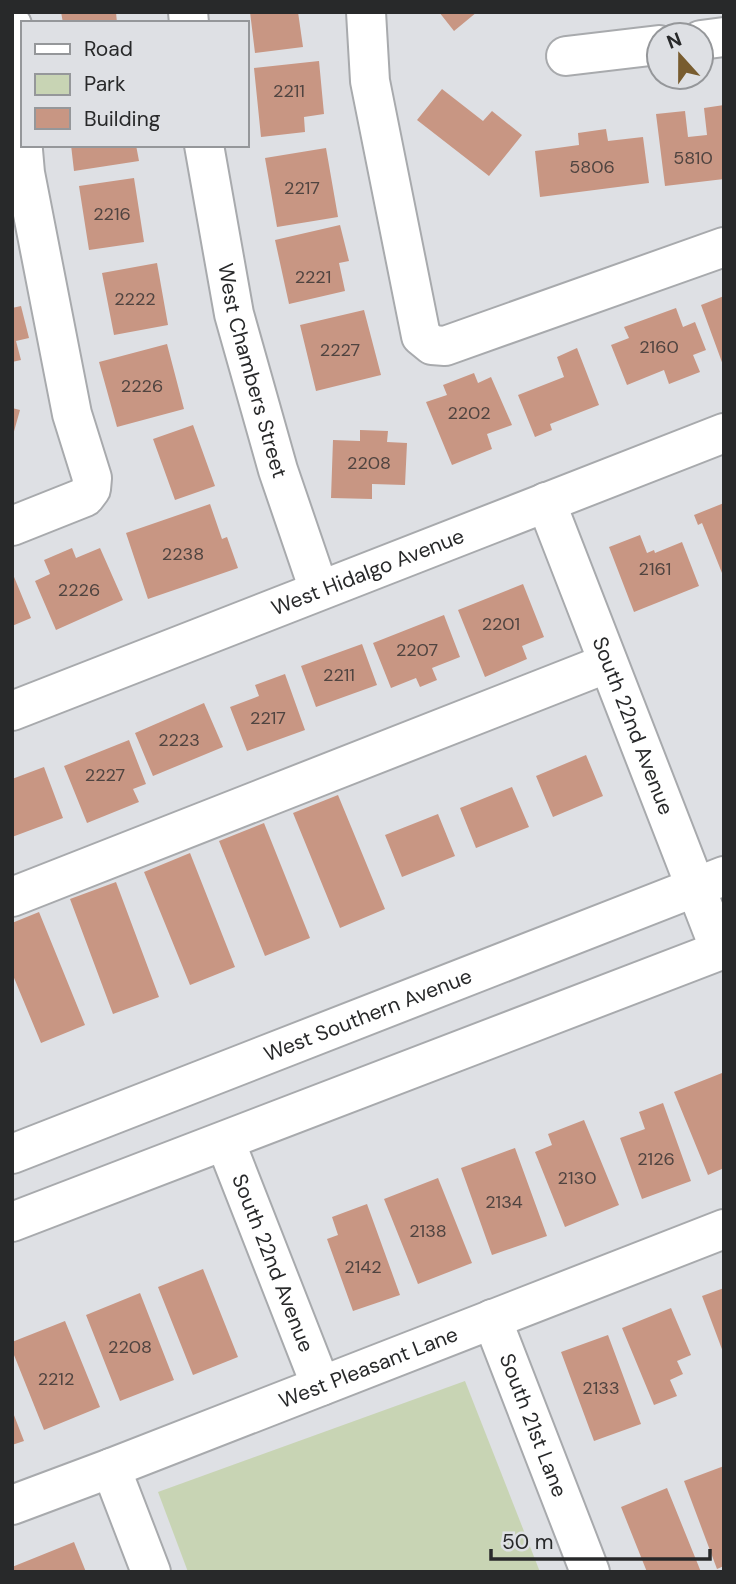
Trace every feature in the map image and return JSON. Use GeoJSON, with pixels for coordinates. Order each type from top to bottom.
{"type":"FeatureCollection","features":[{"type":"Feature","properties":{"kind":"street"},"geometry":{"type":"LineString","coordinates":[[366,12],[372,95],[421,336],[432,345],[445,346],[724,247]]}},
{"type":"Feature","properties":{"kind":"street"},"geometry":{"type":"LineString","coordinates":[[12,25],[21,127]]}},
{"type":"Feature","properties":{"kind":"street"},"geometry":{"type":"LineString","coordinates":[[566,56],[645,47]]}},
{"type":"Feature","properties":{"kind":"street"},"geometry":{"type":"LineString","coordinates":[[12,526],[85,497],[91,489],[92,478],[72,414],[25,173],[23,147]]}},
{"type":"Feature","properties":{"kind":"street","name":"West Chambers Street"},"geometry":{"type":"LineString","coordinates":[[204,147],[234,314],[278,470],[319,590]]}},
{"type":"Feature","properties":{"kind":"street","name":"West Hidalgo Avenue"},"geometry":{"type":"LineString","coordinates":[[12,711],[724,433]]}},
{"type":"Feature","properties":{"kind":"street","name":"South 22nd Avenue"},"geometry":{"type":"LineString","coordinates":[[546,502],[608,663],[710,881],[722,949]]}},
{"type":"Feature","properties":{"kind":"street"},"geometry":{"type":"LineString","coordinates":[[12,897],[608,663]]}},
{"type":"Feature","properties":{"kind":"street","name":"West Southern Avenue"},"geometry":{"type":"LineString","coordinates":[[12,1154],[710,881]]}},
{"type":"Feature","properties":{"kind":"street"},"geometry":{"type":"LineString","coordinates":[[12,1222],[722,949]]}},
{"type":"Feature","properties":{"kind":"street","name":"South 22nd Avenue"},"geometry":{"type":"LineString","coordinates":[[225,1141],[321,1386]]}},
{"type":"Feature","properties":{"kind":"street","name":"West Pleasant Lane"},"geometry":{"type":"LineString","coordinates":[[12,1505],[724,1229]]}},
{"type":"Feature","properties":{"kind":"street","name":"South 21st Lane"},"geometry":{"type":"LineString","coordinates":[[492,1319],[590,1572]]}},
{"type":"Feature","properties":{"kind":"street"},"geometry":{"type":"LineString","coordinates":[[111,1468],[151,1572]]}},
{"type":"Feature","properties":{"kind":"green space"},"geometry":{"type":"Polygon","coordinates":[[[465,1381],[540,1572],[188,1572],[158,1492],[465,1381]]]}},
{"type":"Feature","properties":{"kind":"building"},"geometry":{"type":"Polygon","coordinates":[[[61,12],[116,12],[117,21],[63,21],[61,12]]]}},
{"type":"Feature","properties":{"kind":"building"},"geometry":{"type":"Polygon","coordinates":[[[250,12],[298,12],[303,47],[255,53],[250,12]]]}},
{"type":"Feature","properties":{"kind":"building"},"geometry":{"type":"Polygon","coordinates":[[[439,12],[477,12],[454,31],[439,12]]]}},
{"type":"Feature","properties":{"kind":"building"},"geometry":{"type":"Polygon","coordinates":[[[319,61],[324,114],[304,117],[305,132],[261,137],[254,68],[319,61]]]}},
{"type":"Feature","properties":{"kind":"building"},"geometry":{"type":"Polygon","coordinates":[[[442,89],[483,121],[492,111],[522,135],[489,176],[417,120],[442,89]]]}},
{"type":"Feature","properties":{"kind":"building"},"geometry":{"type":"Polygon","coordinates":[[[724,105],[724,179],[665,186],[656,114],[685,111],[688,137],[707,135],[704,108],[724,105]]]}},
{"type":"Feature","properties":{"kind":"building"},"geometry":{"type":"Polygon","coordinates":[[[606,129],[608,141],[643,137],[649,183],[540,197],[535,151],[579,145],[578,133],[606,129]]]}},
{"type":"Feature","properties":{"kind":"building"},"geometry":{"type":"Polygon","coordinates":[[[71,147],[136,147],[139,161],[74,171],[71,147]]]}},
{"type":"Feature","properties":{"kind":"building"},"geometry":{"type":"Polygon","coordinates":[[[326,148],[338,217],[277,227],[265,158],[326,148]]]}},
{"type":"Feature","properties":{"kind":"building"},"geometry":{"type":"Polygon","coordinates":[[[134,178],[144,242],[89,250],[79,186],[134,178]]]}},
{"type":"Feature","properties":{"kind":"building"},"geometry":{"type":"Polygon","coordinates":[[[340,225],[349,261],[339,263],[345,291],[289,304],[275,240],[340,225]]]}},
{"type":"Feature","properties":{"kind":"building"},"geometry":{"type":"Polygon","coordinates":[[[157,263],[168,325],[114,335],[102,273],[157,263]]]}},
{"type":"Feature","properties":{"kind":"building"},"geometry":{"type":"Polygon","coordinates":[[[724,296],[724,365],[723,365],[701,305],[724,296]]]}},
{"type":"Feature","properties":{"kind":"building"},"geometry":{"type":"Polygon","coordinates":[[[21,306],[29,338],[16,341],[21,360],[12,362],[12,308],[21,306]]]}},
{"type":"Feature","properties":{"kind":"building"},"geometry":{"type":"Polygon","coordinates":[[[676,308],[683,327],[695,322],[706,350],[693,355],[700,372],[669,384],[664,370],[627,385],[611,345],[629,338],[624,327],[676,308]]]}},
{"type":"Feature","properties":{"kind":"building"},"geometry":{"type":"Polygon","coordinates":[[[364,310],[381,375],[316,391],[300,325],[364,310]]]}},
{"type":"Feature","properties":{"kind":"building"},"geometry":{"type":"Polygon","coordinates":[[[167,344],[184,409],[117,427],[99,362],[167,344]]]}},
{"type":"Feature","properties":{"kind":"building"},"geometry":{"type":"Polygon","coordinates":[[[577,348],[599,405],[550,424],[552,430],[535,437],[518,395],[564,377],[557,357],[577,348]]]}},
{"type":"Feature","properties":{"kind":"building"},"geometry":{"type":"Polygon","coordinates":[[[474,373],[478,383],[491,377],[512,425],[487,434],[492,449],[452,465],[426,402],[447,395],[443,385],[474,373]]]}},
{"type":"Feature","properties":{"kind":"building"},"geometry":{"type":"Polygon","coordinates":[[[12,408],[20,410],[13,435],[12,434],[12,408]]]}},
{"type":"Feature","properties":{"kind":"building"},"geometry":{"type":"Polygon","coordinates":[[[193,425],[215,486],[175,500],[153,439],[193,425]]]}},
{"type":"Feature","properties":{"kind":"building"},"geometry":{"type":"Polygon","coordinates":[[[360,430],[388,431],[387,442],[407,443],[405,485],[372,484],[372,499],[331,498],[333,440],[360,441],[360,430]]]}},
{"type":"Feature","properties":{"kind":"building"},"geometry":{"type":"Polygon","coordinates":[[[724,503],[724,578],[702,523],[698,525],[694,515],[724,503]]]}},
{"type":"Feature","properties":{"kind":"building"},"geometry":{"type":"Polygon","coordinates":[[[210,504],[222,539],[227,537],[238,568],[148,599],[126,533],[210,504]]]}},
{"type":"Feature","properties":{"kind":"building"},"geometry":{"type":"Polygon","coordinates":[[[640,535],[647,553],[654,550],[655,553],[682,542],[699,586],[634,612],[609,547],[640,535]]]}},
{"type":"Feature","properties":{"kind":"building"},"geometry":{"type":"Polygon","coordinates":[[[72,548],[76,558],[100,548],[123,600],[56,630],[35,581],[50,574],[44,560],[72,548]]]}},
{"type":"Feature","properties":{"kind":"building"},"geometry":{"type":"Polygon","coordinates":[[[12,572],[31,618],[12,626],[12,572]]]}},
{"type":"Feature","properties":{"kind":"building"},"geometry":{"type":"Polygon","coordinates":[[[523,584],[544,637],[522,646],[527,659],[485,677],[458,610],[523,584]]]}},
{"type":"Feature","properties":{"kind":"building"},"geometry":{"type":"Polygon","coordinates":[[[444,615],[460,657],[432,668],[437,680],[420,687],[416,678],[391,688],[373,643],[444,615]]]}},
{"type":"Feature","properties":{"kind":"building"},"geometry":{"type":"Polygon","coordinates":[[[362,644],[377,685],[316,707],[301,666],[362,644]]]}},
{"type":"Feature","properties":{"kind":"building"},"geometry":{"type":"Polygon","coordinates":[[[285,674],[305,730],[247,751],[230,707],[259,696],[255,685],[285,674]]]}},
{"type":"Feature","properties":{"kind":"building"},"geometry":{"type":"Polygon","coordinates":[[[204,703],[223,747],[153,776],[135,733],[204,703]]]}},
{"type":"Feature","properties":{"kind":"building"},"geometry":{"type":"Polygon","coordinates":[[[129,740],[146,784],[133,789],[139,802],[87,823],[64,766],[129,740]]]}},
{"type":"Feature","properties":{"kind":"building"},"geometry":{"type":"Polygon","coordinates":[[[586,755],[603,796],[553,817],[536,776],[586,755]]]}},
{"type":"Feature","properties":{"kind":"building"},"geometry":{"type":"Polygon","coordinates":[[[44,767],[63,818],[12,837],[12,779],[44,767]]]}},
{"type":"Feature","properties":{"kind":"building"},"geometry":{"type":"Polygon","coordinates":[[[512,787],[529,827],[476,848],[460,808],[512,787]]]}},
{"type":"Feature","properties":{"kind":"building"},"geometry":{"type":"Polygon","coordinates":[[[338,795],[385,909],[340,928],[293,813],[338,795]]]}},
{"type":"Feature","properties":{"kind":"building"},"geometry":{"type":"Polygon","coordinates":[[[438,814],[455,856],[402,877],[385,835],[438,814]]]}},
{"type":"Feature","properties":{"kind":"building"},"geometry":{"type":"Polygon","coordinates":[[[264,823],[310,938],[265,956],[219,841],[264,823]]]}},
{"type":"Feature","properties":{"kind":"building"},"geometry":{"type":"Polygon","coordinates":[[[190,853],[235,967],[190,985],[144,872],[190,853]]]}},
{"type":"Feature","properties":{"kind":"building"},"geometry":{"type":"Polygon","coordinates":[[[116,882],[159,997],[113,1014],[70,899],[116,882]]]}},
{"type":"Feature","properties":{"kind":"building"},"geometry":{"type":"Polygon","coordinates":[[[39,912],[85,1025],[41,1043],[12,973],[12,923],[39,912]]]}},
{"type":"Feature","properties":{"kind":"building"},"geometry":{"type":"Polygon","coordinates":[[[722,1073],[724,1168],[708,1175],[674,1092],[722,1073]]]}},
{"type":"Feature","properties":{"kind":"building"},"geometry":{"type":"Polygon","coordinates":[[[663,1103],[691,1181],[642,1199],[620,1138],[645,1129],[639,1112],[663,1103]]]}},
{"type":"Feature","properties":{"kind":"building"},"geometry":{"type":"Polygon","coordinates":[[[584,1120],[619,1205],[565,1227],[535,1152],[552,1145],[548,1134],[584,1120]]]}},
{"type":"Feature","properties":{"kind":"building"},"geometry":{"type":"Polygon","coordinates":[[[515,1148],[547,1236],[492,1255],[461,1168],[515,1148]]]}},
{"type":"Feature","properties":{"kind":"building"},"geometry":{"type":"Polygon","coordinates":[[[438,1178],[472,1263],[418,1284],[384,1199],[438,1178]]]}},
{"type":"Feature","properties":{"kind":"building"},"geometry":{"type":"Polygon","coordinates":[[[367,1204],[400,1295],[353,1311],[327,1239],[338,1235],[332,1217],[367,1204]]]}},
{"type":"Feature","properties":{"kind":"building"},"geometry":{"type":"Polygon","coordinates":[[[203,1269],[238,1357],[193,1375],[158,1287],[203,1269]]]}},
{"type":"Feature","properties":{"kind":"building"},"geometry":{"type":"Polygon","coordinates":[[[724,1288],[724,1352],[723,1352],[702,1296],[724,1288]]]}},
{"type":"Feature","properties":{"kind":"building"},"geometry":{"type":"Polygon","coordinates":[[[140,1293],[174,1380],[120,1401],[86,1315],[140,1293]]]}},
{"type":"Feature","properties":{"kind":"building"},"geometry":{"type":"Polygon","coordinates":[[[671,1308],[691,1355],[677,1361],[683,1374],[670,1380],[677,1396],[654,1405],[622,1328],[671,1308]]]}},
{"type":"Feature","properties":{"kind":"building"},"geometry":{"type":"Polygon","coordinates":[[[65,1321],[100,1407],[44,1430],[12,1350],[12,1342],[65,1321]]]}},
{"type":"Feature","properties":{"kind":"building"},"geometry":{"type":"Polygon","coordinates":[[[608,1335],[641,1424],[594,1441],[561,1352],[608,1335]]]}},
{"type":"Feature","properties":{"kind":"building"},"geometry":{"type":"Polygon","coordinates":[[[12,1410],[24,1441],[12,1445],[12,1410]]]}},
{"type":"Feature","properties":{"kind":"building"},"geometry":{"type":"Polygon","coordinates":[[[724,1466],[724,1566],[717,1569],[684,1481],[724,1466]]]}},
{"type":"Feature","properties":{"kind":"building"},"geometry":{"type":"Polygon","coordinates":[[[667,1488],[701,1572],[647,1572],[621,1507],[667,1488]]]}},
{"type":"Feature","properties":{"kind":"building"},"geometry":{"type":"Polygon","coordinates":[[[74,1542],[86,1572],[12,1572],[12,1567],[74,1542]]]}}]}
